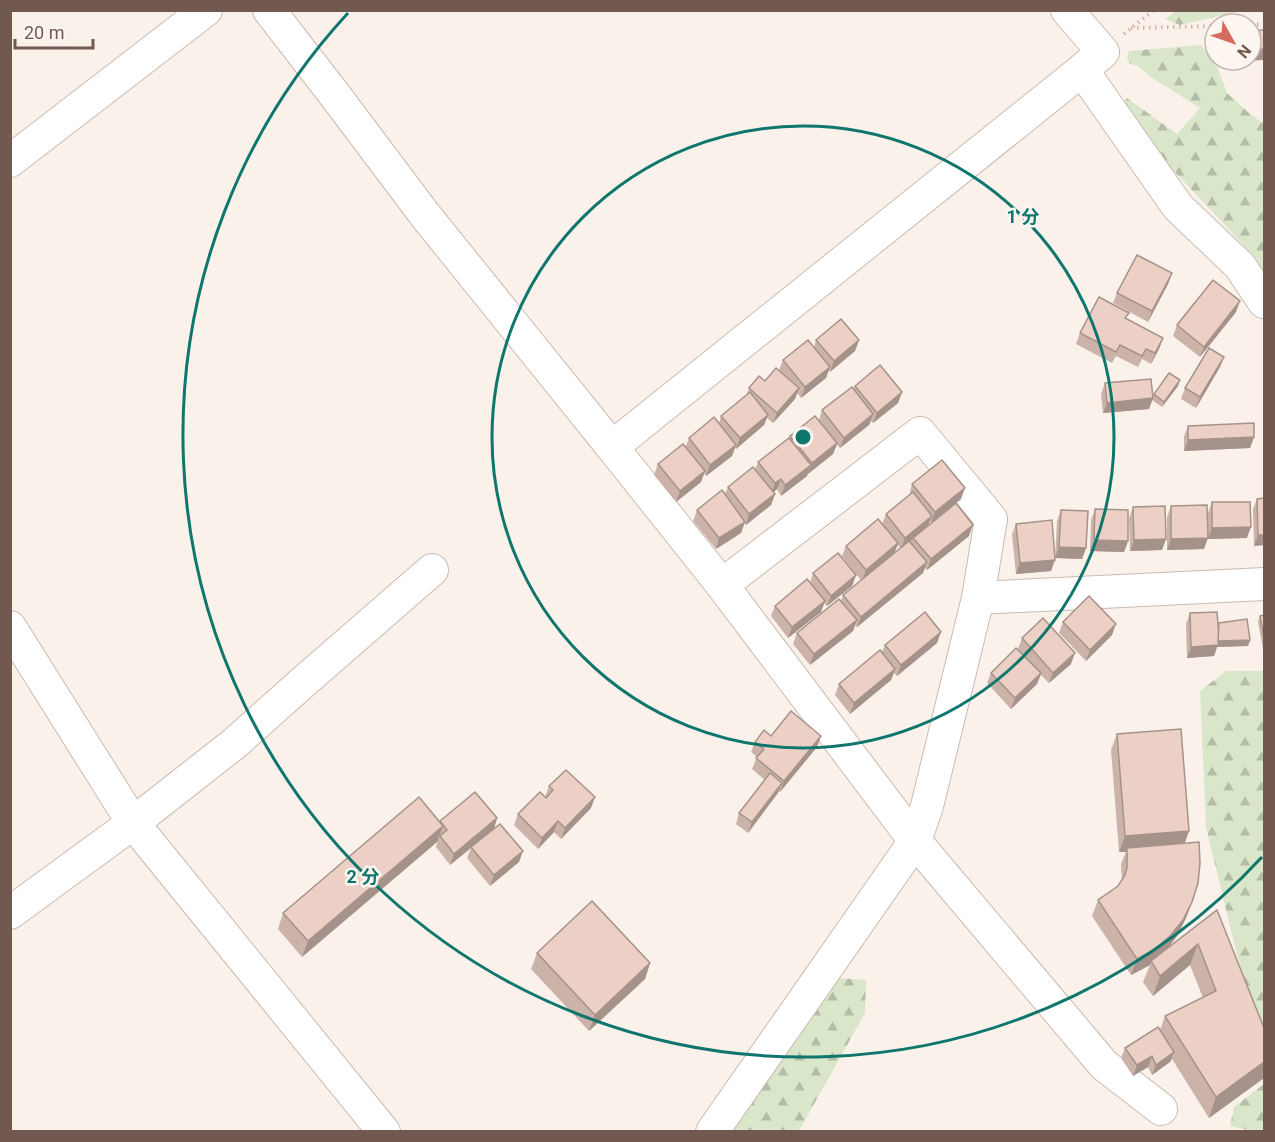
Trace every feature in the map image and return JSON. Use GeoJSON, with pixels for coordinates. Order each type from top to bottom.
{"type":"FeatureCollection","features":[{"type":"Feature","properties":{"kind":"street"},"geometry":{"type":"LineString","coordinates":[[10,161],[206,10]]}},
{"type":"Feature","properties":{"kind":"street"},"geometry":{"type":"LineString","coordinates":[[269,10],[425,215],[722,585],[915,841],[1104,1065],[1161,1109]]}},
{"type":"Feature","properties":{"kind":"street"},"geometry":{"type":"LineString","coordinates":[[1067,10],[1093,61],[1178,207],[1240,266],[1264,302]]}},
{"type":"Feature","properties":{"kind":"street"},"geometry":{"type":"LineString","coordinates":[[612,447],[1093,61]]}},
{"type":"Feature","properties":{"kind":"street"},"geometry":{"type":"LineString","coordinates":[[712,1131],[915,841],[927,806],[978,598],[991,519],[920,433],[722,585]]}},
{"type":"Feature","properties":{"kind":"street"},"geometry":{"type":"LineString","coordinates":[[10,913],[133,823],[236,743],[432,570]]}},
{"type":"Feature","properties":{"kind":"street"},"geometry":{"type":"LineString","coordinates":[[978,598],[1264,584]]}},
{"type":"Feature","properties":{"kind":"street"},"geometry":{"type":"LineString","coordinates":[[10,627],[133,823],[384,1131]]}},
{"type":"Feature","properties":{"kind":"path"},"geometry":{"type":"LineString","coordinates":[[1093,61],[1154,10]]}},
{"type":"Feature","properties":{"kind":"path"},"geometry":{"type":"LineString","coordinates":[[1131,28],[1203,26]]}},
{"type":"Feature","properties":{"kind":"green space"},"geometry":{"type":"Polygon","coordinates":[[[1176,10],[1242,11],[1203,12],[1203,20],[1180,25],[1165,19],[1176,10]]]}},
{"type":"Feature","properties":{"kind":"green space"},"geometry":{"type":"Polygon","coordinates":[[[1201,45],[1203,47],[1203,72],[1219,72],[1227,93],[1264,124],[1264,271],[1254,256],[1120,114],[1127,98],[1177,134],[1200,108],[1151,77],[1138,66],[1130,64],[1127,58],[1129,51],[1201,45]]]}},
{"type":"Feature","properties":{"kind":"green space"},"geometry":{"type":"Polygon","coordinates":[[[1226,671],[1264,671],[1264,1050],[1236,951],[1206,827],[1200,691],[1226,671]]]}},
{"type":"Feature","properties":{"kind":"green space"},"geometry":{"type":"Polygon","coordinates":[[[839,978],[866,980],[865,1013],[799,1131],[730,1132],[839,978]]]}},
{"type":"Feature","properties":{"kind":"green space"},"geometry":{"type":"Polygon","coordinates":[[[1264,1084],[1264,1131],[1230,1126],[1234,1107],[1264,1084]]]}},
{"type":"Feature","properties":{"kind":"building"},"geometry":{"type":"Polygon","coordinates":[[[1137,255],[1172,273],[1152,311],[1117,293],[1137,255]]]}},
{"type":"Feature","properties":{"kind":"building"},"geometry":{"type":"Polygon","coordinates":[[[1213,280],[1240,301],[1204,347],[1177,325],[1213,280]]]}},
{"type":"Feature","properties":{"kind":"building"},"geometry":{"type":"Polygon","coordinates":[[[1099,297],[1129,313],[1125,318],[1163,338],[1155,353],[1146,349],[1142,356],[1120,345],[1116,352],[1080,333],[1099,297]]]}},
{"type":"Feature","properties":{"kind":"building"},"geometry":{"type":"Polygon","coordinates":[[[841,319],[859,340],[834,361],[816,340],[841,319]]]}},
{"type":"Feature","properties":{"kind":"building"},"geometry":{"type":"Polygon","coordinates":[[[808,340],[830,367],[805,387],[783,360],[808,340]]]}},
{"type":"Feature","properties":{"kind":"building"},"geometry":{"type":"Polygon","coordinates":[[[1209,348],[1224,357],[1200,397],[1185,388],[1209,348]]]}},
{"type":"Feature","properties":{"kind":"building"},"geometry":{"type":"Polygon","coordinates":[[[880,365],[902,392],[877,413],[855,386],[880,365]]]}},
{"type":"Feature","properties":{"kind":"building"},"geometry":{"type":"Polygon","coordinates":[[[776,368],[799,388],[777,413],[749,388],[759,376],[765,381],[776,368]]]}},
{"type":"Feature","properties":{"kind":"building"},"geometry":{"type":"Polygon","coordinates":[[[1169,373],[1180,380],[1164,402],[1154,394],[1169,373]]]}},
{"type":"Feature","properties":{"kind":"building"},"geometry":{"type":"Polygon","coordinates":[[[1151,379],[1153,398],[1107,403],[1105,383],[1151,379]]]}},
{"type":"Feature","properties":{"kind":"building"},"geometry":{"type":"Polygon","coordinates":[[[852,387],[873,414],[844,438],[822,410],[852,387]]]}},
{"type":"Feature","properties":{"kind":"building"},"geometry":{"type":"Polygon","coordinates":[[[750,392],[768,415],[740,438],[721,416],[750,392]]]}},
{"type":"Feature","properties":{"kind":"building"},"geometry":{"type":"Polygon","coordinates":[[[815,416],[837,443],[812,463],[790,436],[815,416]]]}},
{"type":"Feature","properties":{"kind":"building"},"geometry":{"type":"Polygon","coordinates":[[[714,417],[736,445],[710,465],[689,438],[714,417]]]}},
{"type":"Feature","properties":{"kind":"building"},"geometry":{"type":"Polygon","coordinates":[[[1254,423],[1254,437],[1188,440],[1188,426],[1254,423]]]}},
{"type":"Feature","properties":{"kind":"building"},"geometry":{"type":"Polygon","coordinates":[[[789,438],[811,465],[785,485],[781,479],[775,483],[758,462],[789,438]]]}},
{"type":"Feature","properties":{"kind":"building"},"geometry":{"type":"Polygon","coordinates":[[[683,444],[705,471],[680,491],[658,464],[683,444]]]}},
{"type":"Feature","properties":{"kind":"building"},"geometry":{"type":"Polygon","coordinates":[[[942,460],[965,488],[935,512],[912,484],[942,460]]]}},
{"type":"Feature","properties":{"kind":"building"},"geometry":{"type":"Polygon","coordinates":[[[753,467],[775,494],[749,514],[728,487],[753,467]]]}},
{"type":"Feature","properties":{"kind":"building"},"geometry":{"type":"Polygon","coordinates":[[[722,490],[745,522],[719,538],[697,510],[722,490]]]}},
{"type":"Feature","properties":{"kind":"building"},"geometry":{"type":"Polygon","coordinates":[[[913,492],[932,516],[905,538],[886,514],[913,492]]]}},
{"type":"Feature","properties":{"kind":"building"},"geometry":{"type":"Polygon","coordinates":[[[1264,498],[1264,535],[1258,535],[1257,499],[1264,498]]]}},
{"type":"Feature","properties":{"kind":"building"},"geometry":{"type":"Polygon","coordinates":[[[1212,502],[1250,502],[1251,527],[1212,528],[1212,502]]]}},
{"type":"Feature","properties":{"kind":"building"},"geometry":{"type":"Polygon","coordinates":[[[956,503],[973,525],[931,559],[913,538],[956,503]]]}},
{"type":"Feature","properties":{"kind":"building"},"geometry":{"type":"Polygon","coordinates":[[[1207,505],[1208,538],[1171,539],[1171,506],[1207,505]]]}},
{"type":"Feature","properties":{"kind":"building"},"geometry":{"type":"Polygon","coordinates":[[[1165,506],[1166,539],[1134,540],[1133,507],[1165,506]]]}},
{"type":"Feature","properties":{"kind":"building"},"geometry":{"type":"Polygon","coordinates":[[[1095,509],[1128,510],[1128,541],[1094,540],[1095,509]]]}},
{"type":"Feature","properties":{"kind":"building"},"geometry":{"type":"Polygon","coordinates":[[[1061,510],[1088,511],[1086,548],[1059,547],[1061,510]]]}},
{"type":"Feature","properties":{"kind":"building"},"geometry":{"type":"Polygon","coordinates":[[[878,519],[898,543],[866,570],[846,546],[878,519]]]}},
{"type":"Feature","properties":{"kind":"building"},"geometry":{"type":"Polygon","coordinates":[[[1052,520],[1055,560],[1020,563],[1016,524],[1052,520]]]}},
{"type":"Feature","properties":{"kind":"building"},"geometry":{"type":"Polygon","coordinates":[[[909,541],[927,562],[861,617],[843,595],[909,541]]]}},
{"type":"Feature","properties":{"kind":"building"},"geometry":{"type":"Polygon","coordinates":[[[838,553],[856,575],[831,596],[813,573],[838,553]]]}},
{"type":"Feature","properties":{"kind":"building"},"geometry":{"type":"Polygon","coordinates":[[[807,579],[825,601],[792,627],[775,606],[807,579]]]}},
{"type":"Feature","properties":{"kind":"building"},"geometry":{"type":"Polygon","coordinates":[[[1089,596],[1116,624],[1090,650],[1063,622],[1089,596]]]}},
{"type":"Feature","properties":{"kind":"building"},"geometry":{"type":"Polygon","coordinates":[[[839,599],[857,620],[814,654],[797,633],[839,599]]]}},
{"type":"Feature","properties":{"kind":"building"},"geometry":{"type":"Polygon","coordinates":[[[925,612],[941,632],[901,665],[885,645],[925,612]]]}},
{"type":"Feature","properties":{"kind":"building"},"geometry":{"type":"Polygon","coordinates":[[[1217,612],[1218,645],[1191,647],[1190,613],[1217,612]]]}},
{"type":"Feature","properties":{"kind":"building"},"geometry":{"type":"Polygon","coordinates":[[[1264,615],[1264,638],[1260,616],[1264,615]]]}},
{"type":"Feature","properties":{"kind":"building"},"geometry":{"type":"Polygon","coordinates":[[[1043,618],[1075,653],[1053,673],[1022,638],[1043,618]]]}},
{"type":"Feature","properties":{"kind":"building"},"geometry":{"type":"Polygon","coordinates":[[[1247,619],[1250,640],[1218,641],[1219,623],[1247,619]]]}},
{"type":"Feature","properties":{"kind":"building"},"geometry":{"type":"Polygon","coordinates":[[[1016,648],[1041,673],[1015,698],[991,673],[1016,648]]]}},
{"type":"Feature","properties":{"kind":"building"},"geometry":{"type":"Polygon","coordinates":[[[880,650],[895,669],[854,703],[839,684],[880,650]]]}},
{"type":"Feature","properties":{"kind":"building"},"geometry":{"type":"Polygon","coordinates":[[[791,711],[821,736],[784,781],[756,758],[764,749],[755,742],[764,730],[771,736],[791,711]]]}},
{"type":"Feature","properties":{"kind":"building"},"geometry":{"type":"Polygon","coordinates":[[[1181,729],[1189,831],[1125,836],[1117,734],[1181,729]]]}},
{"type":"Feature","properties":{"kind":"building"},"geometry":{"type":"Polygon","coordinates":[[[566,770],[595,797],[565,828],[558,821],[542,838],[518,814],[540,792],[546,798],[553,790],[549,786],[566,770]]]}},
{"type":"Feature","properties":{"kind":"building"},"geometry":{"type":"Polygon","coordinates":[[[770,773],[782,783],[752,822],[739,813],[770,773]]]}},
{"type":"Feature","properties":{"kind":"building"},"geometry":{"type":"Polygon","coordinates":[[[475,792],[497,818],[454,854],[440,836],[447,830],[440,821],[475,792]]]}},
{"type":"Feature","properties":{"kind":"building"},"geometry":{"type":"Polygon","coordinates":[[[419,797],[443,826],[308,941],[283,913],[419,797]]]}},
{"type":"Feature","properties":{"kind":"building"},"geometry":{"type":"Polygon","coordinates":[[[500,824],[523,851],[494,875],[471,847],[500,824]]]}},
{"type":"Feature","properties":{"kind":"building"},"geometry":{"type":"Polygon","coordinates":[[[1199,842],[1198,883],[1183,920],[1155,949],[1137,959],[1098,900],[1118,886],[1125,875],[1127,848],[1199,842]]]}},
{"type":"Feature","properties":{"kind":"building"},"geometry":{"type":"Polygon","coordinates":[[[592,901],[650,963],[595,1015],[537,953],[592,901]]]}},
{"type":"Feature","properties":{"kind":"building"},"geometry":{"type":"Polygon","coordinates":[[[1217,910],[1264,1028],[1264,1062],[1216,1097],[1165,1016],[1216,991],[1198,944],[1160,976],[1151,961],[1217,910]]]}},
{"type":"Feature","properties":{"kind":"building"},"geometry":{"type":"Polygon","coordinates":[[[1158,1027],[1174,1052],[1156,1065],[1152,1056],[1137,1065],[1125,1048],[1158,1027]]]}}]}
